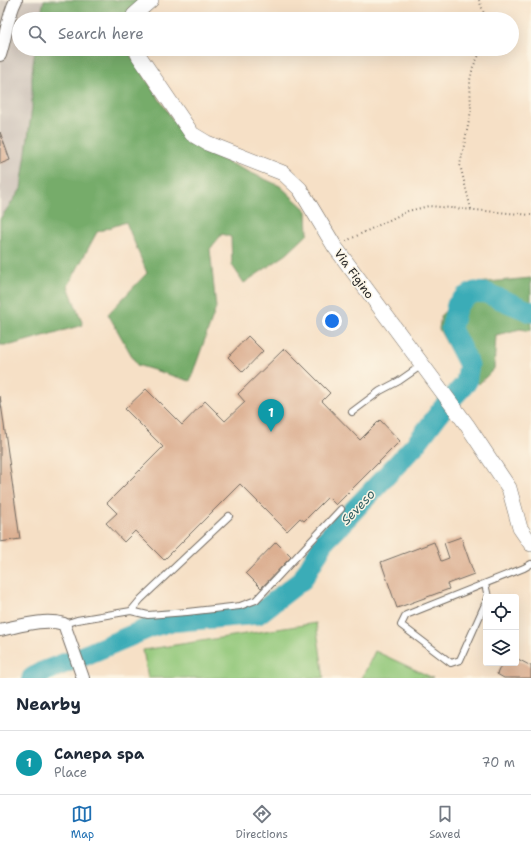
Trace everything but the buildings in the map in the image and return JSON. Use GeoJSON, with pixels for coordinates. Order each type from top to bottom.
{"type":"FeatureCollection","features":[{"type":"Feature","properties":{"kind":"street"},"geometry":{"type":"LineString","coordinates":[[0,55],[5,41],[11,10],[16,0]]}},
{"type":"Feature","properties":{"kind":"street"},"geometry":{"type":"LineString","coordinates":[[137,12],[151,0]]}},
{"type":"Feature","properties":{"kind":"street","name":"Via Figino"},"geometry":{"type":"LineString","coordinates":[[139,56],[192,134],[207,143],[283,173],[300,189],[335,247],[467,425],[509,488],[520,528],[531,544]]}},
{"type":"Feature","properties":{"kind":"street"},"geometry":{"type":"LineString","coordinates":[[0,630],[37,622],[56,621],[64,624],[83,678]]}},
{"type":"Feature","properties":{"kind":"lane"},"geometry":{"type":"LineString","coordinates":[[352,412],[380,391],[399,381],[422,365]]}},
{"type":"Feature","properties":{"kind":"lane"},"geometry":{"type":"LineString","coordinates":[[64,624],[77,620],[131,611],[148,615],[187,612],[240,606],[256,600],[341,509]]}},
{"type":"Feature","properties":{"kind":"lane"},"geometry":{"type":"LineString","coordinates":[[131,611],[141,598],[229,516]]}},
{"type":"Feature","properties":{"kind":"lane"},"geometry":{"type":"LineString","coordinates":[[483,609],[460,660],[451,663],[401,625],[406,614],[485,584],[531,564]]}},
{"type":"Feature","properties":{"kind":"lane"},"geometry":{"type":"LineString","coordinates":[[485,584],[487,594]]}},
{"type":"Feature","properties":{"kind":"path"},"geometry":{"type":"LineString","coordinates":[[479,0],[483,12]]}},
{"type":"Feature","properties":{"kind":"path"},"geometry":{"type":"LineString","coordinates":[[471,209],[460,165],[470,111],[470,80],[473,67],[478,56]]}},
{"type":"Feature","properties":{"kind":"path"},"geometry":{"type":"LineString","coordinates":[[335,247],[419,207],[429,206],[531,215]]}},
{"type":"Feature","properties":{"kind":"shaded area"},"geometry":{"type":"Polygon","coordinates":[[[0,0],[44,0],[41,12],[12,12],[12,56],[34,56],[32,72],[32,108],[21,189],[0,219],[0,0]]]}},
{"type":"Feature","properties":{"kind":"green space"},"geometry":{"type":"Polygon","coordinates":[[[44,0],[144,0],[129,12],[41,12],[44,0]]]}},
{"type":"Feature","properties":{"kind":"green space"},"geometry":{"type":"Polygon","coordinates":[[[34,56],[131,56],[187,141],[225,161],[280,186],[307,211],[308,234],[287,254],[244,283],[232,265],[231,237],[222,234],[210,249],[216,308],[190,381],[137,365],[108,314],[147,273],[126,222],[97,232],[68,286],[83,325],[11,345],[0,345],[0,219],[21,189],[32,108],[32,72],[34,56]]]}},
{"type":"Feature","properties":{"kind":"green space"},"geometry":{"type":"Polygon","coordinates":[[[531,278],[531,331],[520,329],[496,335],[494,369],[479,384],[463,373],[439,329],[441,315],[477,283],[531,278]]]}},
{"type":"Feature","properties":{"kind":"green space"},"geometry":{"type":"Polygon","coordinates":[[[316,623],[324,678],[148,678],[143,650],[316,623]]]}},
{"type":"Feature","properties":{"kind":"green space"},"geometry":{"type":"Polygon","coordinates":[[[375,651],[433,678],[362,678],[375,651]]]}},
{"type":"Feature","properties":{"kind":"waterway","name":"Seveso"},"geometry":{"type":"LineString","coordinates":[[83,656],[151,627],[169,622],[258,614],[302,580],[324,542],[416,444],[443,408],[466,383],[469,365],[451,329],[457,305],[465,297],[475,292],[486,293],[531,312]]}},
{"type":"Feature","properties":{"kind":"waterway","name":"Seveso"},"geometry":{"type":"LineString","coordinates":[[32,678],[42,672],[68,662]]}},
{"type":"Feature","properties":{"kind":"place","name":"Canepa spa"},"geometry":{"type":"Point","coordinates":[271,432]}}]}
